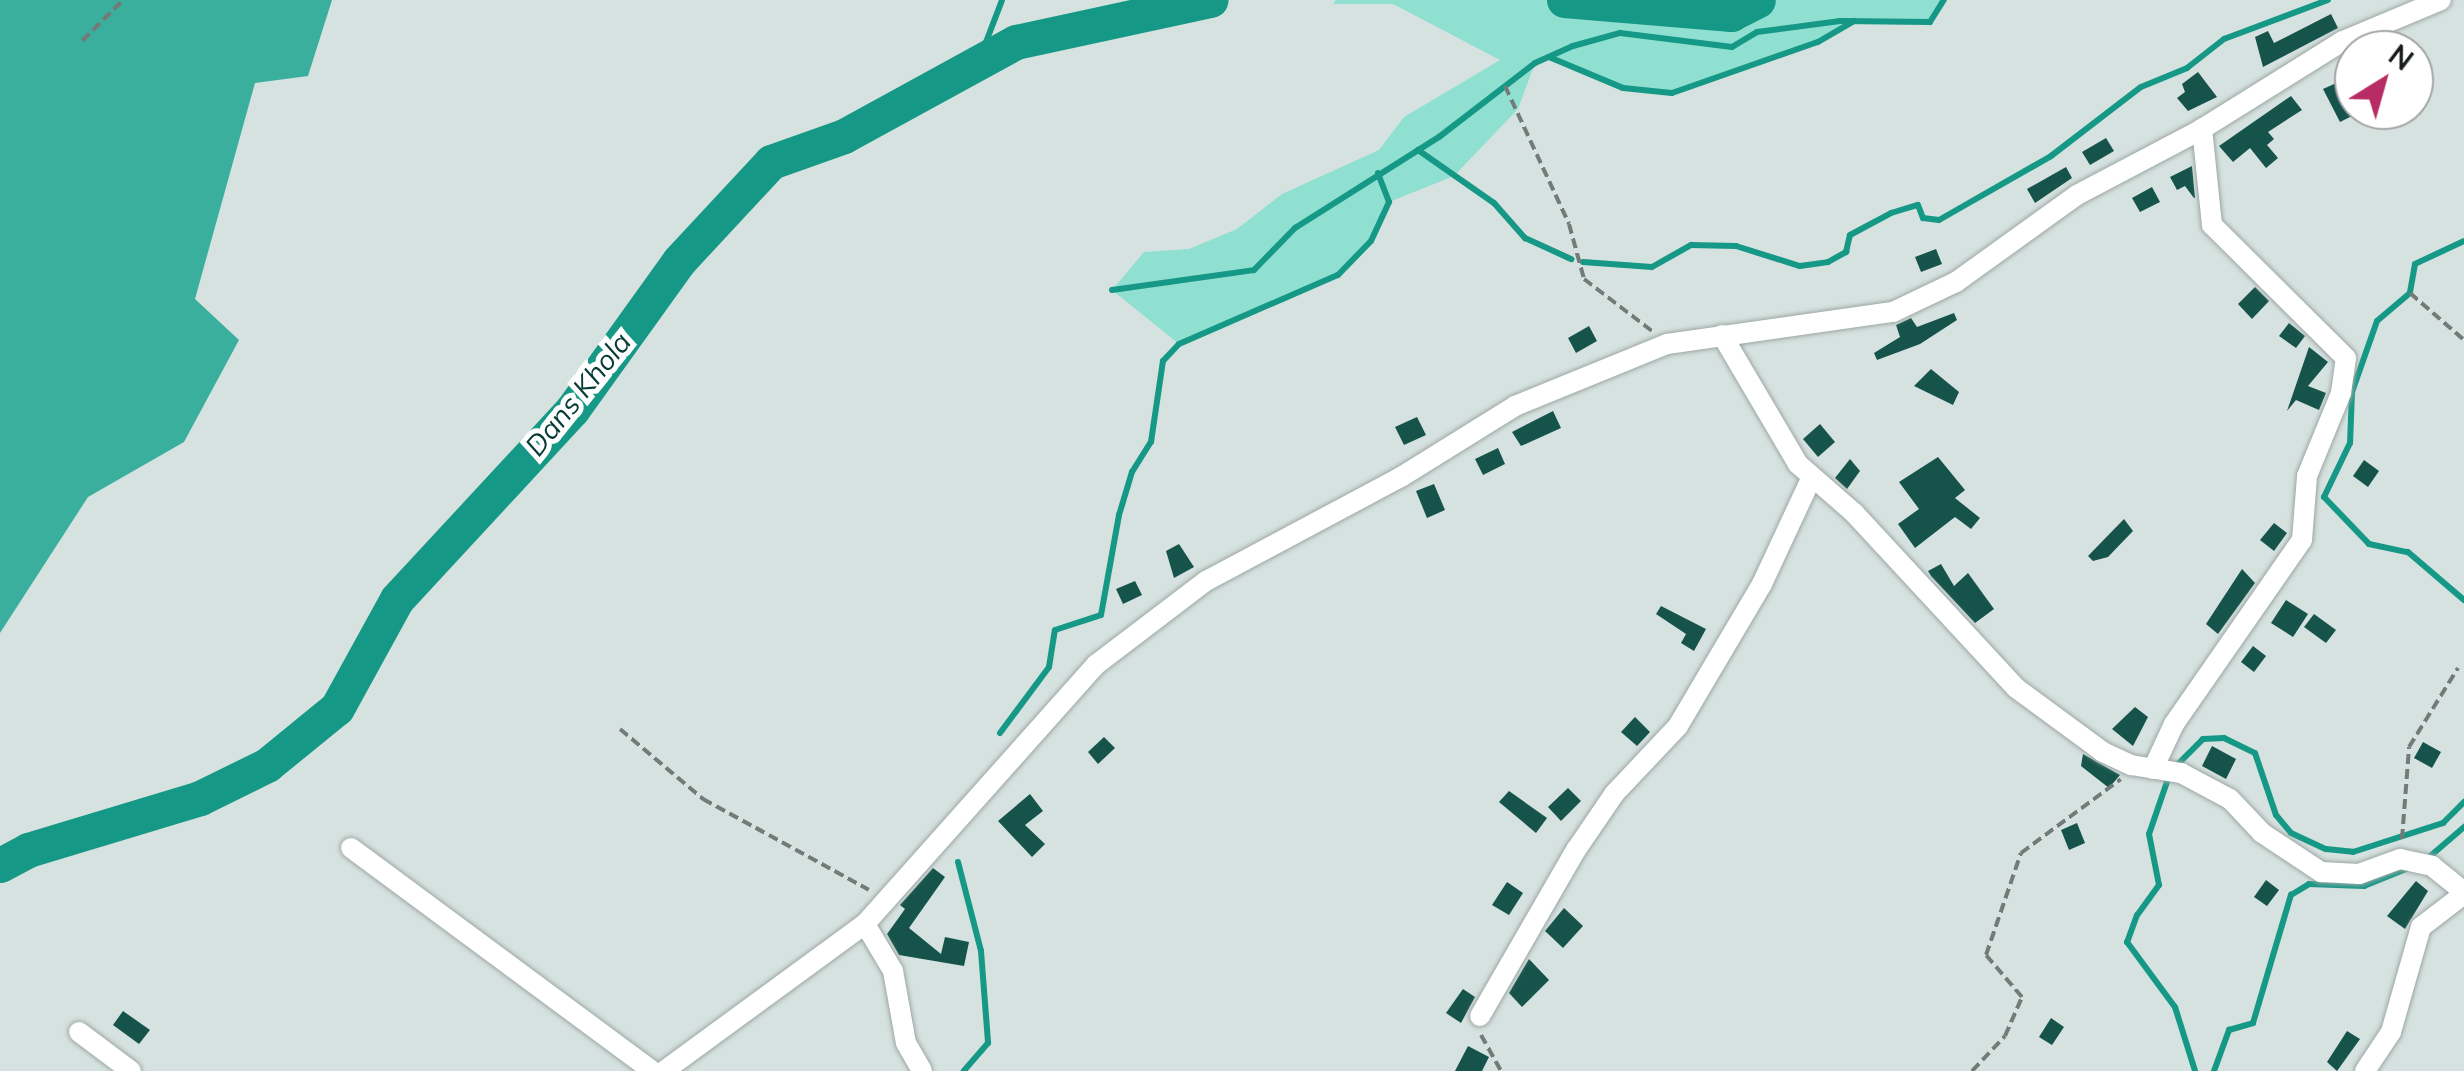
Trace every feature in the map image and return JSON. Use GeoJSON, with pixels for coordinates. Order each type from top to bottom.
{"type":"FeatureCollection","features":[{"type":"Feature","properties":{"kind":"street"},"geometry":{"type":"LineString","coordinates":[[664,1071],[865,924],[1097,664],[1206,582],[1401,477],[1515,406],[1666,344],[1894,312],[1956,282],[2076,194],[2202,129],[2343,41],[2441,0]]}},
{"type":"Feature","properties":{"kind":"street"},"geometry":{"type":"LineString","coordinates":[[2154,769],[2174,724],[2302,540],[2307,476],[2340,393],[2346,358],[2212,225],[2202,129]]}},
{"type":"Feature","properties":{"kind":"street"},"geometry":{"type":"LineString","coordinates":[[1722,336],[1765,418],[1812,478],[1854,513],[2016,688],[2130,765],[2181,773],[2230,800],[2249,813],[2262,834],[2321,872],[2359,874],[2400,859],[2432,866],[2464,893],[2421,927],[2390,1032],[2365,1071]]}},
{"type":"Feature","properties":{"kind":"street"},"geometry":{"type":"LineString","coordinates":[[1480,1016],[1585,836],[1678,726],[1762,584],[1812,478]]}},
{"type":"Feature","properties":{"kind":"street"},"geometry":{"type":"LineString","coordinates":[[351,848],[652,1071]]}},
{"type":"Feature","properties":{"kind":"street"},"geometry":{"type":"LineString","coordinates":[[865,924],[892,971],[906,1043],[922,1071]]}},
{"type":"Feature","properties":{"kind":"street"},"geometry":{"type":"LineString","coordinates":[[79,1032],[130,1071]]}},
{"type":"Feature","properties":{"kind":"path"},"geometry":{"type":"LineString","coordinates":[[82,40],[123,0]]}},
{"type":"Feature","properties":{"kind":"path"},"geometry":{"type":"LineString","coordinates":[[1505,86],[1569,224],[1584,279],[1666,344]]}},
{"type":"Feature","properties":{"kind":"path"},"geometry":{"type":"LineString","coordinates":[[2410,293],[2464,340]]}},
{"type":"Feature","properties":{"kind":"path"},"geometry":{"type":"LineString","coordinates":[[2400,859],[2409,748],[2458,668]]}},
{"type":"Feature","properties":{"kind":"path"},"geometry":{"type":"LineString","coordinates":[[620,729],[704,798],[886,900]]}},
{"type":"Feature","properties":{"kind":"path"},"geometry":{"type":"LineString","coordinates":[[1972,1071],[2005,1036],[2022,997],[1986,955],[2020,853],[2116,788],[2130,765]]}},
{"type":"Feature","properties":{"kind":"path"},"geometry":{"type":"LineString","coordinates":[[1480,1016],[1479,1032],[1501,1071]]}},
{"type":"Feature","properties":{"kind":"green space"},"geometry":{"type":"Polygon","coordinates":[[[0,0],[332,0],[308,76],[255,83],[195,299],[239,340],[184,442],[88,497],[0,633],[0,0]]]}},
{"type":"Feature","properties":{"kind":"green space"},"geometry":{"type":"Polygon","coordinates":[[[1336,0],[1944,0],[1930,22],[1855,21],[1818,42],[1672,93],[1623,88],[1550,57],[1535,63],[1518,109],[1454,176],[1389,202],[1371,241],[1338,275],[1179,344],[1112,290],[1144,252],[1189,249],[1237,229],[1282,194],[1379,150],[1404,117],[1500,60],[1393,4],[1333,4],[1336,0]]]}},
{"type":"Feature","properties":{"kind":"building"},"geometry":{"type":"Polygon","coordinates":[[[2331,14],[2338,28],[2263,67],[2255,37],[2268,31],[2274,43],[2331,14]]]}},
{"type":"Feature","properties":{"kind":"building"},"geometry":{"type":"Polygon","coordinates":[[[2198,72],[2217,97],[2188,111],[2177,98],[2185,92],[2182,84],[2198,72]]]}},
{"type":"Feature","properties":{"kind":"building"},"geometry":{"type":"Polygon","coordinates":[[[2334,84],[2334,110],[2323,89],[2334,84]]]}},
{"type":"Feature","properties":{"kind":"building"},"geometry":{"type":"Polygon","coordinates":[[[2291,96],[2302,110],[2268,132],[2274,139],[2267,145],[2278,158],[2266,168],[2250,148],[2233,162],[2219,146],[2291,96]]]}},
{"type":"Feature","properties":{"kind":"building"},"geometry":{"type":"Polygon","coordinates":[[[2106,138],[2114,151],[2090,165],[2082,152],[2106,138]]]}},
{"type":"Feature","properties":{"kind":"building"},"geometry":{"type":"Polygon","coordinates":[[[2192,166],[2195,198],[2185,186],[2177,190],[2170,177],[2192,166]]]}},
{"type":"Feature","properties":{"kind":"building"},"geometry":{"type":"Polygon","coordinates":[[[2066,167],[2072,178],[2035,203],[2027,189],[2066,167]]]}},
{"type":"Feature","properties":{"kind":"building"},"geometry":{"type":"Polygon","coordinates":[[[2152,187],[2160,202],[2140,212],[2132,198],[2152,187]]]}},
{"type":"Feature","properties":{"kind":"building"},"geometry":{"type":"Polygon","coordinates":[[[1936,249],[1942,264],[1921,272],[1915,257],[1936,249]]]}},
{"type":"Feature","properties":{"kind":"building"},"geometry":{"type":"Polygon","coordinates":[[[2255,287],[2269,301],[2252,319],[2238,304],[2255,287]]]}},
{"type":"Feature","properties":{"kind":"building"},"geometry":{"type":"Polygon","coordinates":[[[1954,313],[1957,320],[1920,344],[1877,360],[1874,353],[1900,337],[1896,325],[1911,318],[1917,327],[1954,313]]]}},
{"type":"Feature","properties":{"kind":"building"},"geometry":{"type":"Polygon","coordinates":[[[2289,323],[2305,336],[2296,348],[2279,336],[2289,323]]]}},
{"type":"Feature","properties":{"kind":"building"},"geometry":{"type":"Polygon","coordinates":[[[1589,326],[1597,341],[1576,353],[1568,338],[1589,326]]]}},
{"type":"Feature","properties":{"kind":"building"},"geometry":{"type":"Polygon","coordinates":[[[2309,347],[2328,362],[2308,386],[2326,393],[2319,410],[2296,400],[2287,411],[2309,347]]]}},
{"type":"Feature","properties":{"kind":"building"},"geometry":{"type":"Polygon","coordinates":[[[1931,369],[1959,392],[1953,405],[1914,386],[1931,369]]]}},
{"type":"Feature","properties":{"kind":"building"},"geometry":{"type":"Polygon","coordinates":[[[1553,411],[1561,428],[1521,446],[1512,432],[1553,411]]]}},
{"type":"Feature","properties":{"kind":"building"},"geometry":{"type":"Polygon","coordinates":[[[1417,417],[1426,435],[1404,445],[1395,427],[1417,417]]]}},
{"type":"Feature","properties":{"kind":"building"},"geometry":{"type":"Polygon","coordinates":[[[1820,424],[1835,442],[1818,457],[1803,439],[1820,424]]]}},
{"type":"Feature","properties":{"kind":"building"},"geometry":{"type":"Polygon","coordinates":[[[1498,448],[1505,464],[1483,475],[1475,459],[1498,448]]]}},
{"type":"Feature","properties":{"kind":"building"},"geometry":{"type":"Polygon","coordinates":[[[1938,457],[1965,490],[1955,498],[1980,518],[1971,529],[1955,517],[1915,548],[1898,524],[1919,509],[1899,482],[1938,457]]]}},
{"type":"Feature","properties":{"kind":"building"},"geometry":{"type":"Polygon","coordinates":[[[1850,459],[1860,471],[1847,489],[1835,478],[1850,459]]]}},
{"type":"Feature","properties":{"kind":"building"},"geometry":{"type":"Polygon","coordinates":[[[2364,460],[2379,471],[2368,487],[2353,476],[2364,460]]]}},
{"type":"Feature","properties":{"kind":"building"},"geometry":{"type":"Polygon","coordinates":[[[1434,484],[1445,510],[1427,518],[1416,491],[1434,484]]]}},
{"type":"Feature","properties":{"kind":"building"},"geometry":{"type":"Polygon","coordinates":[[[2124,519],[2133,531],[2108,557],[2093,561],[2088,556],[2124,519]]]}},
{"type":"Feature","properties":{"kind":"building"},"geometry":{"type":"Polygon","coordinates":[[[2274,523],[2287,533],[2274,551],[2260,540],[2274,523]]]}},
{"type":"Feature","properties":{"kind":"building"},"geometry":{"type":"Polygon","coordinates":[[[1179,544],[1194,567],[1174,578],[1166,551],[1179,544]]]}},
{"type":"Feature","properties":{"kind":"building"},"geometry":{"type":"Polygon","coordinates":[[[1941,564],[1954,586],[1968,573],[1994,609],[1975,623],[1928,571],[1941,564]]]}},
{"type":"Feature","properties":{"kind":"building"},"geometry":{"type":"Polygon","coordinates":[[[2242,569],[2255,583],[2218,634],[2206,624],[2242,569]]]}},
{"type":"Feature","properties":{"kind":"building"},"geometry":{"type":"Polygon","coordinates":[[[1135,581],[1142,595],[1123,604],[1116,589],[1135,581]]]}},
{"type":"Feature","properties":{"kind":"building"},"geometry":{"type":"Polygon","coordinates":[[[2286,600],[2308,614],[2293,637],[2271,623],[2286,600]]]}},
{"type":"Feature","properties":{"kind":"building"},"geometry":{"type":"Polygon","coordinates":[[[1661,606],[1706,629],[1694,651],[1681,643],[1686,634],[1656,614],[1661,606]]]}},
{"type":"Feature","properties":{"kind":"building"},"geometry":{"type":"Polygon","coordinates":[[[2314,614],[2336,630],[2326,643],[2304,627],[2314,614]]]}},
{"type":"Feature","properties":{"kind":"building"},"geometry":{"type":"Polygon","coordinates":[[[2253,646],[2266,656],[2254,672],[2241,662],[2253,646]]]}},
{"type":"Feature","properties":{"kind":"building"},"geometry":{"type":"Polygon","coordinates":[[[2135,707],[2148,717],[2133,746],[2112,729],[2135,707]]]}},
{"type":"Feature","properties":{"kind":"building"},"geometry":{"type":"Polygon","coordinates":[[[1635,717],[1650,732],[1637,746],[1621,732],[1635,717]]]}},
{"type":"Feature","properties":{"kind":"building"},"geometry":{"type":"Polygon","coordinates":[[[1104,737],[1115,748],[1098,764],[1088,752],[1104,737]]]}},
{"type":"Feature","properties":{"kind":"building"},"geometry":{"type":"Polygon","coordinates":[[[2423,742],[2441,752],[2432,768],[2414,758],[2423,742]]]}},
{"type":"Feature","properties":{"kind":"building"},"geometry":{"type":"Polygon","coordinates":[[[2212,746],[2236,759],[2226,779],[2202,766],[2212,746]]]}},
{"type":"Feature","properties":{"kind":"building"},"geometry":{"type":"Polygon","coordinates":[[[2083,754],[2120,775],[2109,788],[2081,766],[2083,754]]]}},
{"type":"Feature","properties":{"kind":"building"},"geometry":{"type":"Polygon","coordinates":[[[1568,788],[1581,801],[1561,821],[1548,807],[1568,788]]]}},
{"type":"Feature","properties":{"kind":"building"},"geometry":{"type":"Polygon","coordinates":[[[1509,791],[1547,818],[1536,833],[1499,802],[1509,791]]]}},
{"type":"Feature","properties":{"kind":"building"},"geometry":{"type":"Polygon","coordinates":[[[1030,794],[1043,811],[1025,825],[1045,844],[1032,857],[998,821],[1030,794]]]}},
{"type":"Feature","properties":{"kind":"building"},"geometry":{"type":"Polygon","coordinates":[[[2077,823],[2085,843],[2069,850],[2061,830],[2077,823]]]}},
{"type":"Feature","properties":{"kind":"building"},"geometry":{"type":"Polygon","coordinates":[[[933,868],[945,877],[909,928],[941,954],[945,937],[969,942],[964,966],[899,955],[887,934],[905,909],[900,905],[933,868]]]}},
{"type":"Feature","properties":{"kind":"building"},"geometry":{"type":"Polygon","coordinates":[[[2266,880],[2279,890],[2267,906],[2254,897],[2266,880]]]}},
{"type":"Feature","properties":{"kind":"building"},"geometry":{"type":"Polygon","coordinates":[[[2416,881],[2428,891],[2405,929],[2387,916],[2416,881]]]}},
{"type":"Feature","properties":{"kind":"building"},"geometry":{"type":"Polygon","coordinates":[[[1507,882],[1523,893],[1509,915],[1492,905],[1507,882]]]}},
{"type":"Feature","properties":{"kind":"building"},"geometry":{"type":"Polygon","coordinates":[[[1564,908],[1583,926],[1563,948],[1545,931],[1564,908]]]}},
{"type":"Feature","properties":{"kind":"building"},"geometry":{"type":"Polygon","coordinates":[[[1529,959],[1549,980],[1522,1007],[1509,993],[1529,959]]]}},
{"type":"Feature","properties":{"kind":"building"},"geometry":{"type":"Polygon","coordinates":[[[1463,989],[1475,997],[1461,1023],[1446,1013],[1463,989]]]}},
{"type":"Feature","properties":{"kind":"building"},"geometry":{"type":"Polygon","coordinates":[[[123,1011],[150,1030],[139,1044],[113,1025],[123,1011]]]}},
{"type":"Feature","properties":{"kind":"building"},"geometry":{"type":"Polygon","coordinates":[[[2051,1018],[2064,1027],[2052,1045],[2039,1037],[2051,1018]]]}},
{"type":"Feature","properties":{"kind":"building"},"geometry":{"type":"Polygon","coordinates":[[[2347,1031],[2360,1039],[2337,1071],[2327,1062],[2347,1031]]]}},
{"type":"Feature","properties":{"kind":"building"},"geometry":{"type":"Polygon","coordinates":[[[1468,1046],[1489,1057],[1482,1071],[1455,1071],[1468,1046]]]}},
{"type":"Feature","properties":{"kind":"waterway"},"geometry":{"type":"LineString","coordinates":[[978,63],[1002,0]]}},
{"type":"Feature","properties":{"kind":"waterway"},"geometry":{"type":"LineString","coordinates":[[1118,20],[1137,0]]}},
{"type":"Feature","properties":{"kind":"waterway","name":"Dans Khola"},"geometry":{"type":"LineString","coordinates":[[0,865],[28,850],[200,798],[267,765],[337,708],[397,599],[572,410],[679,261],[771,162],[844,136],[1016,42],[1211,0]]}},
{"type":"Feature","properties":{"kind":"waterway","name":"Dans Khola"},"geometry":{"type":"LineString","coordinates":[[1564,0],[1731,14],[1758,0]]}},
{"type":"Feature","properties":{"kind":"waterway"},"geometry":{"type":"LineString","coordinates":[[1112,290],[1254,270],[1295,228],[1439,137],[1535,63],[1573,46],[1620,33],[1732,47],[1757,32],[1840,21],[1930,22],[1944,0]]}},
{"type":"Feature","properties":{"kind":"waterway"},"geometry":{"type":"LineString","coordinates":[[1583,262],[1652,267],[1691,245],[1736,246],[1800,266],[1828,262],[1846,252],[1850,235],[1891,213],[1918,205],[1923,218],[1939,220],[2051,156],[2141,87],[2187,68],[2224,39],[2328,0]]}},
{"type":"Feature","properties":{"kind":"waterway"},"geometry":{"type":"LineString","coordinates":[[1549,57],[1623,88],[1672,93],[1818,42],[1854,21]]}},
{"type":"Feature","properties":{"kind":"waterway"},"geometry":{"type":"LineString","coordinates":[[1418,150],[1494,203],[1525,238],[1571,259]]}},
{"type":"Feature","properties":{"kind":"waterway"},"geometry":{"type":"LineString","coordinates":[[1000,733],[1049,667],[1055,630],[1101,615],[1119,515],[1132,472],[1151,442],[1163,361],[1179,344],[1338,275],[1371,241],[1389,202],[1378,173]]}},
{"type":"Feature","properties":{"kind":"waterway"},"geometry":{"type":"LineString","coordinates":[[2464,241],[2415,264],[2410,293],[2377,321],[2352,392],[2350,443],[2324,497],[2369,544],[2408,552],[2464,600]]}},
{"type":"Feature","properties":{"kind":"waterway"},"geometry":{"type":"LineString","coordinates":[[2176,766],[2203,739],[2224,738],[2255,753],[2276,815],[2291,833],[2326,849],[2353,852],[2443,823],[2464,802]]}},
{"type":"Feature","properties":{"kind":"waterway"},"geometry":{"type":"LineString","coordinates":[[2169,776],[2149,834],[2159,885],[2137,915],[2127,942],[2175,1007],[2195,1071]]}},
{"type":"Feature","properties":{"kind":"waterway"},"geometry":{"type":"LineString","coordinates":[[2428,858],[2464,827]]}},
{"type":"Feature","properties":{"kind":"waterway"},"geometry":{"type":"LineString","coordinates":[[958,862],[981,951],[988,1043],[964,1071]]}},
{"type":"Feature","properties":{"kind":"waterway"},"geometry":{"type":"LineString","coordinates":[[2214,1071],[2229,1030],[2253,1023],[2291,895],[2309,884],[2364,886],[2408,868]]}}]}
